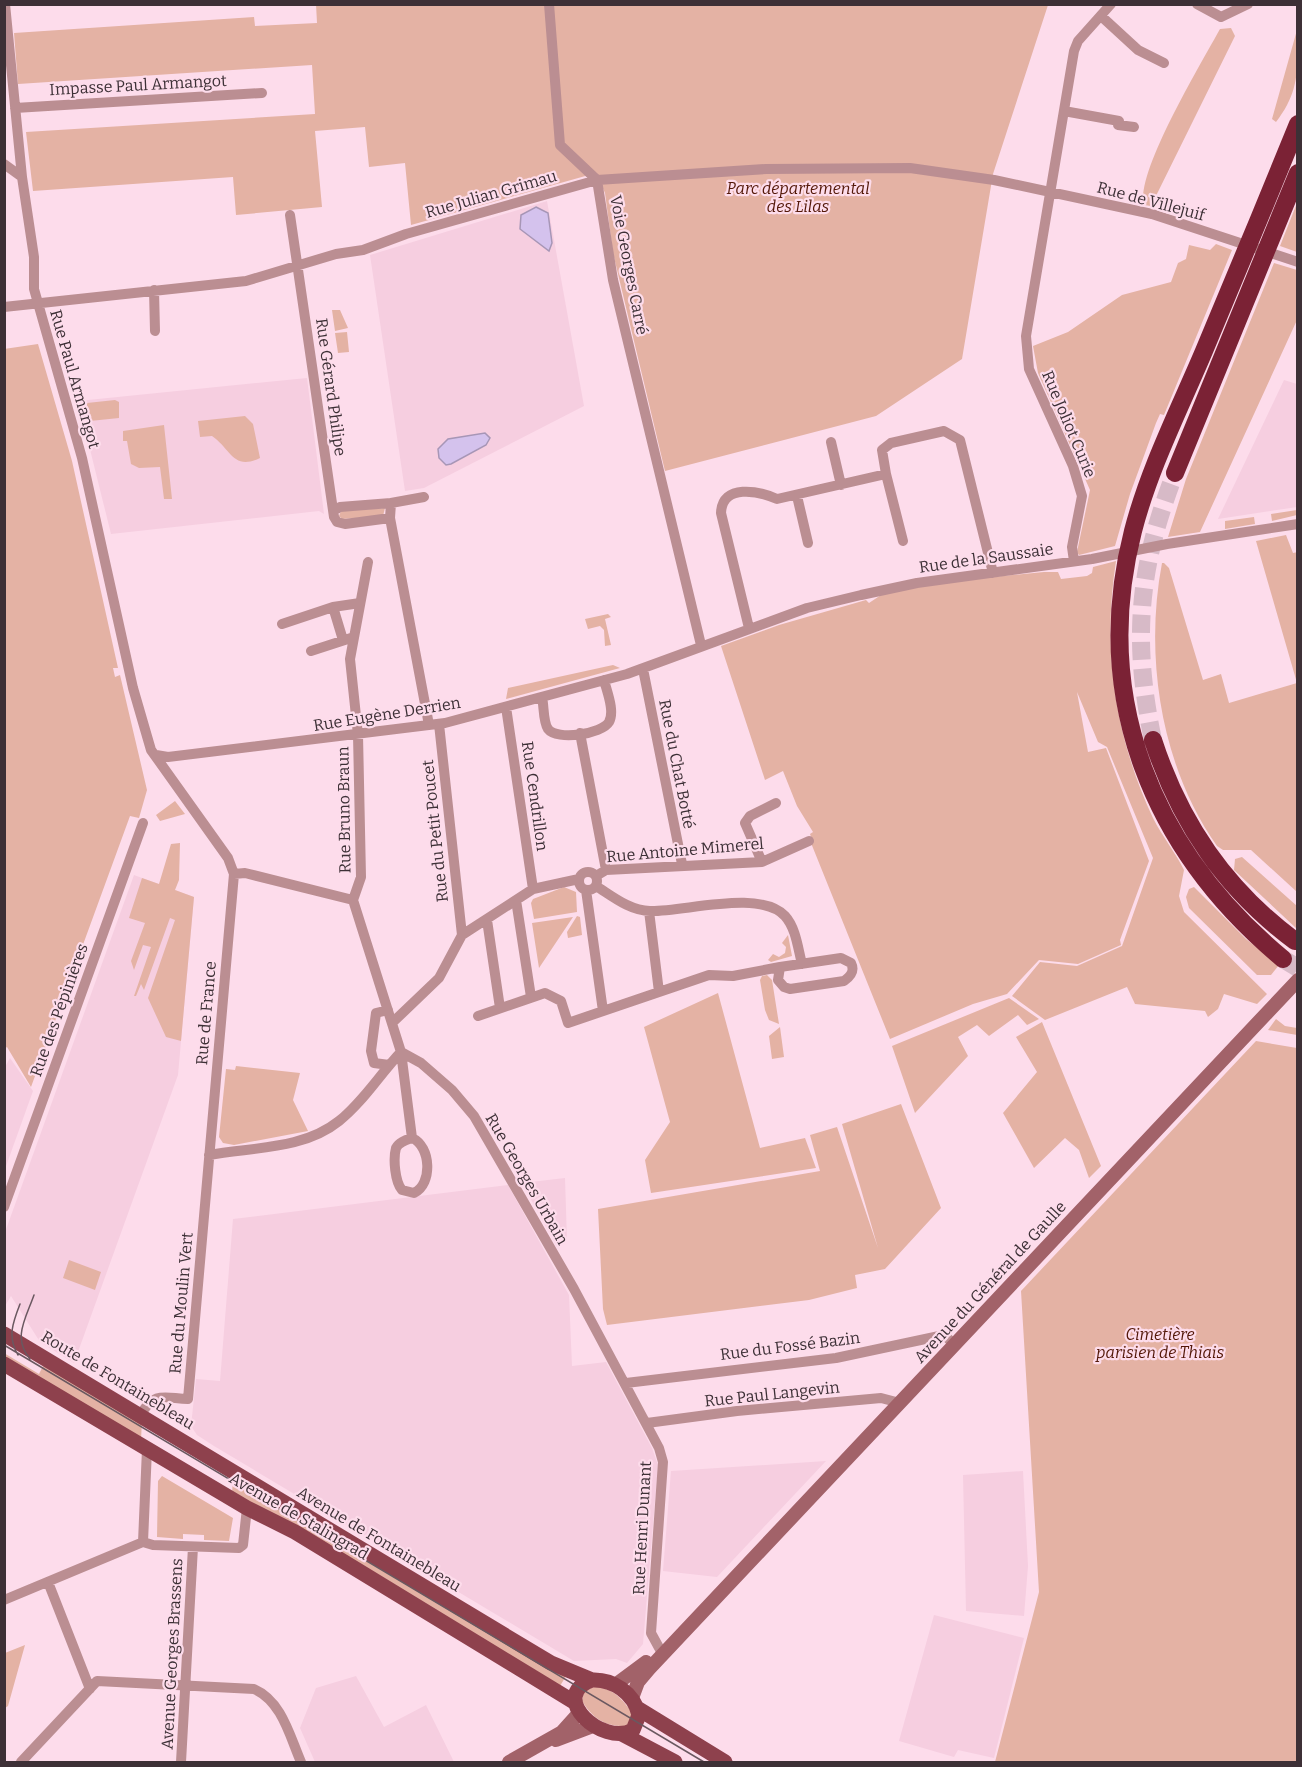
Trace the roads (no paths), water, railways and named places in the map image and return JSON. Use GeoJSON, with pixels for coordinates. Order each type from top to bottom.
{"type":"FeatureCollection","features":[{"type":"Feature","properties":{"kind":"highway"},"geometry":{"type":"LineString","coordinates":[[1284,959],[1251,932],[1220,899],[1184,852],[1163,815],[1135,744],[1125,700],[1120,659],[1120,614],[1127,558],[1148,485],[1298,124]]}},
{"type":"Feature","properties":{"kind":"highway"},"geometry":{"type":"LineString","coordinates":[[1175,473],[1298,173]]}},
{"type":"Feature","properties":{"kind":"highway"},"geometry":{"type":"LineString","coordinates":[[1153,740],[1180,809],[1216,863],[1256,909],[1295,941]]}},
{"type":"Feature","properties":{"kind":"main road","name":"Avenue du Général de Gaulle"},"geometry":{"type":"LineString","coordinates":[[615,1685],[661,1652],[708,1607],[1298,980]]}},
{"type":"Feature","properties":{"kind":"main road","name":"Route de Fontainebleau"},"geometry":{"type":"LineString","coordinates":[[4,1334],[213,1458]]}},
{"type":"Feature","properties":{"kind":"main road","name":"Avenue de Stalingrad"},"geometry":{"type":"LineString","coordinates":[[4,1364],[246,1508],[295,1532],[577,1707]]}},
{"type":"Feature","properties":{"kind":"main road"},"geometry":{"type":"LineString","coordinates":[[145,1416],[147,1449]]}},
{"type":"Feature","properties":{"kind":"main road","name":"Avenue de Fontainebleau"},"geometry":{"type":"LineString","coordinates":[[213,1458],[294,1510],[551,1663],[592,1680]]}},
{"type":"Feature","properties":{"kind":"main road","name":"Avenue du Général de Gaulle"},"geometry":{"type":"LineString","coordinates":[[634,1703],[641,1678],[661,1652]]}},
{"type":"Feature","properties":{"kind":"main road"},"geometry":{"type":"LineString","coordinates":[[543,1745],[562,1732],[577,1707],[579,1688],[592,1680],[615,1685],[634,1703],[725,1762]]}},
{"type":"Feature","properties":{"kind":"main road"},"geometry":{"type":"LineString","coordinates":[[622,1734],[636,1726],[639,1719],[634,1703]]}},
{"type":"Feature","properties":{"kind":"main road"},"geometry":{"type":"LineString","coordinates":[[577,1707],[593,1726],[622,1734],[675,1762]]}},
{"type":"Feature","properties":{"kind":"main road"},"geometry":{"type":"LineString","coordinates":[[509,1762],[543,1745],[593,1726]]}},
{"type":"Feature","properties":{"kind":"street","name":"Rue Paul Armangot"},"geometry":{"type":"LineString","coordinates":[[4,4],[22,177],[34,257],[34,289],[82,458],[133,688],[148,744],[228,858],[234,874]]}},
{"type":"Feature","properties":{"kind":"street","name":"Voie Georges Carré"},"geometry":{"type":"LineString","coordinates":[[549,4],[560,145],[597,180],[613,280],[701,645]]}},
{"type":"Feature","properties":{"kind":"street","name":"Rue Joliot Curie"},"geometry":{"type":"LineString","coordinates":[[1074,561],[1072,548],[1082,496],[1073,466],[1029,369],[1026,336],[1049,191],[1076,46],[1111,4]]}},
{"type":"Feature","properties":{"kind":"street"},"geometry":{"type":"LineString","coordinates":[[1197,4],[1221,17],[1248,4]]}},
{"type":"Feature","properties":{"kind":"street"},"geometry":{"type":"LineString","coordinates":[[1101,16],[1138,50],[1164,63]]}},
{"type":"Feature","properties":{"kind":"street","name":"Impasse Paul Armangot"},"geometry":{"type":"LineString","coordinates":[[15,108],[262,93]]}},
{"type":"Feature","properties":{"kind":"street"},"geometry":{"type":"LineString","coordinates":[[1064,111],[1119,121],[1118,125],[1134,127]]}},
{"type":"Feature","properties":{"kind":"street"},"geometry":{"type":"LineString","coordinates":[[4,164],[22,177]]}},
{"type":"Feature","properties":{"kind":"street","name":"Rue Julian Grimau"},"geometry":{"type":"LineString","coordinates":[[4,307],[246,281],[597,180],[693,172],[837,167],[910,168],[994,180]]}},
{"type":"Feature","properties":{"kind":"street","name":"Rue de Villejuif"},"geometry":{"type":"LineString","coordinates":[[994,180],[1152,214],[1298,262]]}},
{"type":"Feature","properties":{"kind":"street","name":"Rue Gérard Philipe"},"geometry":{"type":"LineString","coordinates":[[290,215],[330,491],[335,510]]}},
{"type":"Feature","properties":{"kind":"street"},"geometry":{"type":"LineString","coordinates":[[154,290],[154,331]]}},
{"type":"Feature","properties":{"kind":"street"},"geometry":{"type":"LineString","coordinates":[[903,541],[882,450],[891,443],[944,431],[960,440],[993,573]]}},
{"type":"Feature","properties":{"kind":"street"},"geometry":{"type":"LineString","coordinates":[[831,442],[842,485]]}},
{"type":"Feature","properties":{"kind":"street"},"geometry":{"type":"LineString","coordinates":[[749,628],[721,508],[730,495],[750,490],[763,492],[777,500],[886,474]]}},
{"type":"Feature","properties":{"kind":"street"},"geometry":{"type":"LineString","coordinates":[[797,496],[808,543]]}},
{"type":"Feature","properties":{"kind":"street"},"geometry":{"type":"LineString","coordinates":[[390,518],[341,524],[336,520],[335,510],[340,507],[391,503],[424,497]]}},
{"type":"Feature","properties":{"kind":"street"},"geometry":{"type":"LineString","coordinates":[[391,503],[390,518],[434,725]]}},
{"type":"Feature","properties":{"kind":"street","name":"Rue de la Saussaie"},"geometry":{"type":"LineString","coordinates":[[686,651],[807,608],[917,583],[1092,560],[1167,544],[1298,524]]}},
{"type":"Feature","properties":{"kind":"street","name":"Rue Bruno Braun"},"geometry":{"type":"LineString","coordinates":[[353,900],[361,877],[358,735],[348,639],[360,603],[368,562]]}},
{"type":"Feature","properties":{"kind":"street"},"geometry":{"type":"LineString","coordinates":[[282,624],[333,607],[360,603]]}},
{"type":"Feature","properties":{"kind":"street"},"geometry":{"type":"LineString","coordinates":[[312,651],[348,639],[333,607]]}},
{"type":"Feature","properties":{"kind":"street","name":"Rue Eugène Derrien"},"geometry":{"type":"LineString","coordinates":[[156,754],[168,757],[434,725],[643,669],[686,651]]}},
{"type":"Feature","properties":{"kind":"street","name":"Rue du Chat Botté"},"geometry":{"type":"LineString","coordinates":[[643,669],[682,864]]}},
{"type":"Feature","properties":{"kind":"street"},"geometry":{"type":"LineString","coordinates":[[542,697],[549,729],[561,736],[602,729],[610,719],[604,680]]}},
{"type":"Feature","properties":{"kind":"street","name":"Rue Cendrillon"},"geometry":{"type":"LineString","coordinates":[[506,706],[533,889]]}},
{"type":"Feature","properties":{"kind":"street","name":"Rue du Petit Poucet"},"geometry":{"type":"LineString","coordinates":[[434,725],[462,935]]}},
{"type":"Feature","properties":{"kind":"street"},"geometry":{"type":"LineString","coordinates":[[580,733],[596,881],[603,1011]]}},
{"type":"Feature","properties":{"kind":"street"},"geometry":{"type":"LineString","coordinates":[[762,862],[745,823],[750,816],[776,803]]}},
{"type":"Feature","properties":{"kind":"street","name":"Rue des Pépinières"},"geometry":{"type":"LineString","coordinates":[[4,1207],[142,823]]}},
{"type":"Feature","properties":{"kind":"street","name":"Rue Antoine Mimerel"},"geometry":{"type":"LineString","coordinates":[[579,879],[585,872],[591,872],[596,881],[682,864],[762,862],[809,841]]}},
{"type":"Feature","properties":{"kind":"street"},"geometry":{"type":"LineString","coordinates":[[234,874],[245,873],[353,900],[401,1052],[412,1138]]}},
{"type":"Feature","properties":{"kind":"street","name":"Rue de France"},"geometry":{"type":"LineString","coordinates":[[209,1155],[234,874]]}},
{"type":"Feature","properties":{"kind":"street"},"geometry":{"type":"LineString","coordinates":[[392,1023],[439,978],[462,935],[533,889],[579,879],[581,887],[596,881]]}},
{"type":"Feature","properties":{"kind":"street"},"geometry":{"type":"LineString","coordinates":[[596,881],[633,908],[649,911],[740,904],[767,905],[784,915],[789,923],[802,964]]}},
{"type":"Feature","properties":{"kind":"street"},"geometry":{"type":"LineString","coordinates":[[516,900],[531,997]]}},
{"type":"Feature","properties":{"kind":"street"},"geometry":{"type":"LineString","coordinates":[[649,911],[659,992]]}},
{"type":"Feature","properties":{"kind":"street"},"geometry":{"type":"LineString","coordinates":[[487,920],[500,1008]]}},
{"type":"Feature","properties":{"kind":"street"},"geometry":{"type":"LineString","coordinates":[[478,1016],[545,993],[559,998],[568,1023],[710,975],[733,976],[780,967],[841,958],[851,963],[853,969],[851,976],[844,981],[790,989],[784,987],[778,980],[780,967]]}},
{"type":"Feature","properties":{"kind":"street"},"geometry":{"type":"LineString","coordinates":[[387,1010],[376,1013],[371,1051],[374,1063],[389,1065]]}},
{"type":"Feature","properties":{"kind":"street"},"geometry":{"type":"LineString","coordinates":[[209,1155],[282,1145],[321,1133],[345,1116],[401,1052]]}},
{"type":"Feature","properties":{"kind":"street","name":"Rue Georges Urbain"},"geometry":{"type":"LineString","coordinates":[[401,1052],[421,1063],[452,1090],[474,1116],[603,1342]]}},
{"type":"Feature","properties":{"kind":"street"},"geometry":{"type":"LineString","coordinates":[[412,1138],[422,1143],[425,1150],[426,1182],[420,1190],[407,1193],[399,1186],[396,1179],[396,1149],[400,1143],[412,1138]]}},
{"type":"Feature","properties":{"kind":"street","name":"Rue du Moulin Vert"},"geometry":{"type":"LineString","coordinates":[[145,1416],[149,1401],[154,1398],[188,1399],[209,1155]]}},
{"type":"Feature","properties":{"kind":"street","name":"Rue du Fossé Bazin"},"geometry":{"type":"LineString","coordinates":[[626,1383],[836,1358],[944,1335],[954,1344]]}},
{"type":"Feature","properties":{"kind":"street","name":"Rue Henri Dunant"},"geometry":{"type":"LineString","coordinates":[[603,1342],[647,1423],[663,1462],[651,1633],[661,1652]]}},
{"type":"Feature","properties":{"kind":"street","name":"Rue Paul Langevin"},"geometry":{"type":"LineString","coordinates":[[647,1423],[737,1411],[881,1398],[900,1403]]}},
{"type":"Feature","properties":{"kind":"street"},"geometry":{"type":"LineString","coordinates":[[143,1542],[147,1449]]}},
{"type":"Feature","properties":{"kind":"street"},"geometry":{"type":"LineString","coordinates":[[4,1600],[143,1542],[233,1549],[243,1545],[246,1508]]}},
{"type":"Feature","properties":{"kind":"street","name":"Avenue Georges Brassens"},"geometry":{"type":"LineString","coordinates":[[182,1762],[193,1547]]}},
{"type":"Feature","properties":{"kind":"street"},"geometry":{"type":"LineString","coordinates":[[48,1582],[90,1689]]}},
{"type":"Feature","properties":{"kind":"street"},"geometry":{"type":"LineString","coordinates":[[21,1762],[97,1681],[254,1689],[265,1693],[279,1712],[301,1762]]}},
{"type":"Feature","properties":{"kind":"tunnel"},"geometry":{"type":"LineString","coordinates":[[1153,740],[1142,670],[1142,605],[1153,541],[1175,473]]}},
{"type":"Feature","properties":{"kind":"tunnel"},"geometry":{"type":"LineString","coordinates":[[1283,959],[1298,968]]}},
{"type":"Feature","properties":{"kind":"tram line"},"geometry":{"type":"LineString","coordinates":[[30,1359],[21,1336],[24,1320],[34,1295]]}},
{"type":"Feature","properties":{"kind":"tram line"},"geometry":{"type":"LineString","coordinates":[[18,1355],[12,1336],[13,1323],[20,1304]]}},
{"type":"Feature","properties":{"kind":"tram line"},"geometry":{"type":"LineString","coordinates":[[4,1345],[704,1762]]}},
{"type":"Feature","properties":{"kind":"park label","name":"Parc départemental des Lilas"},"geometry":{"type":"Point","coordinates":[798,197]}},
{"type":"Feature","properties":{"kind":"park label","name":"Cimetière parisien de Thiais"},"geometry":{"type":"Point","coordinates":[1160,1343]}}]}
